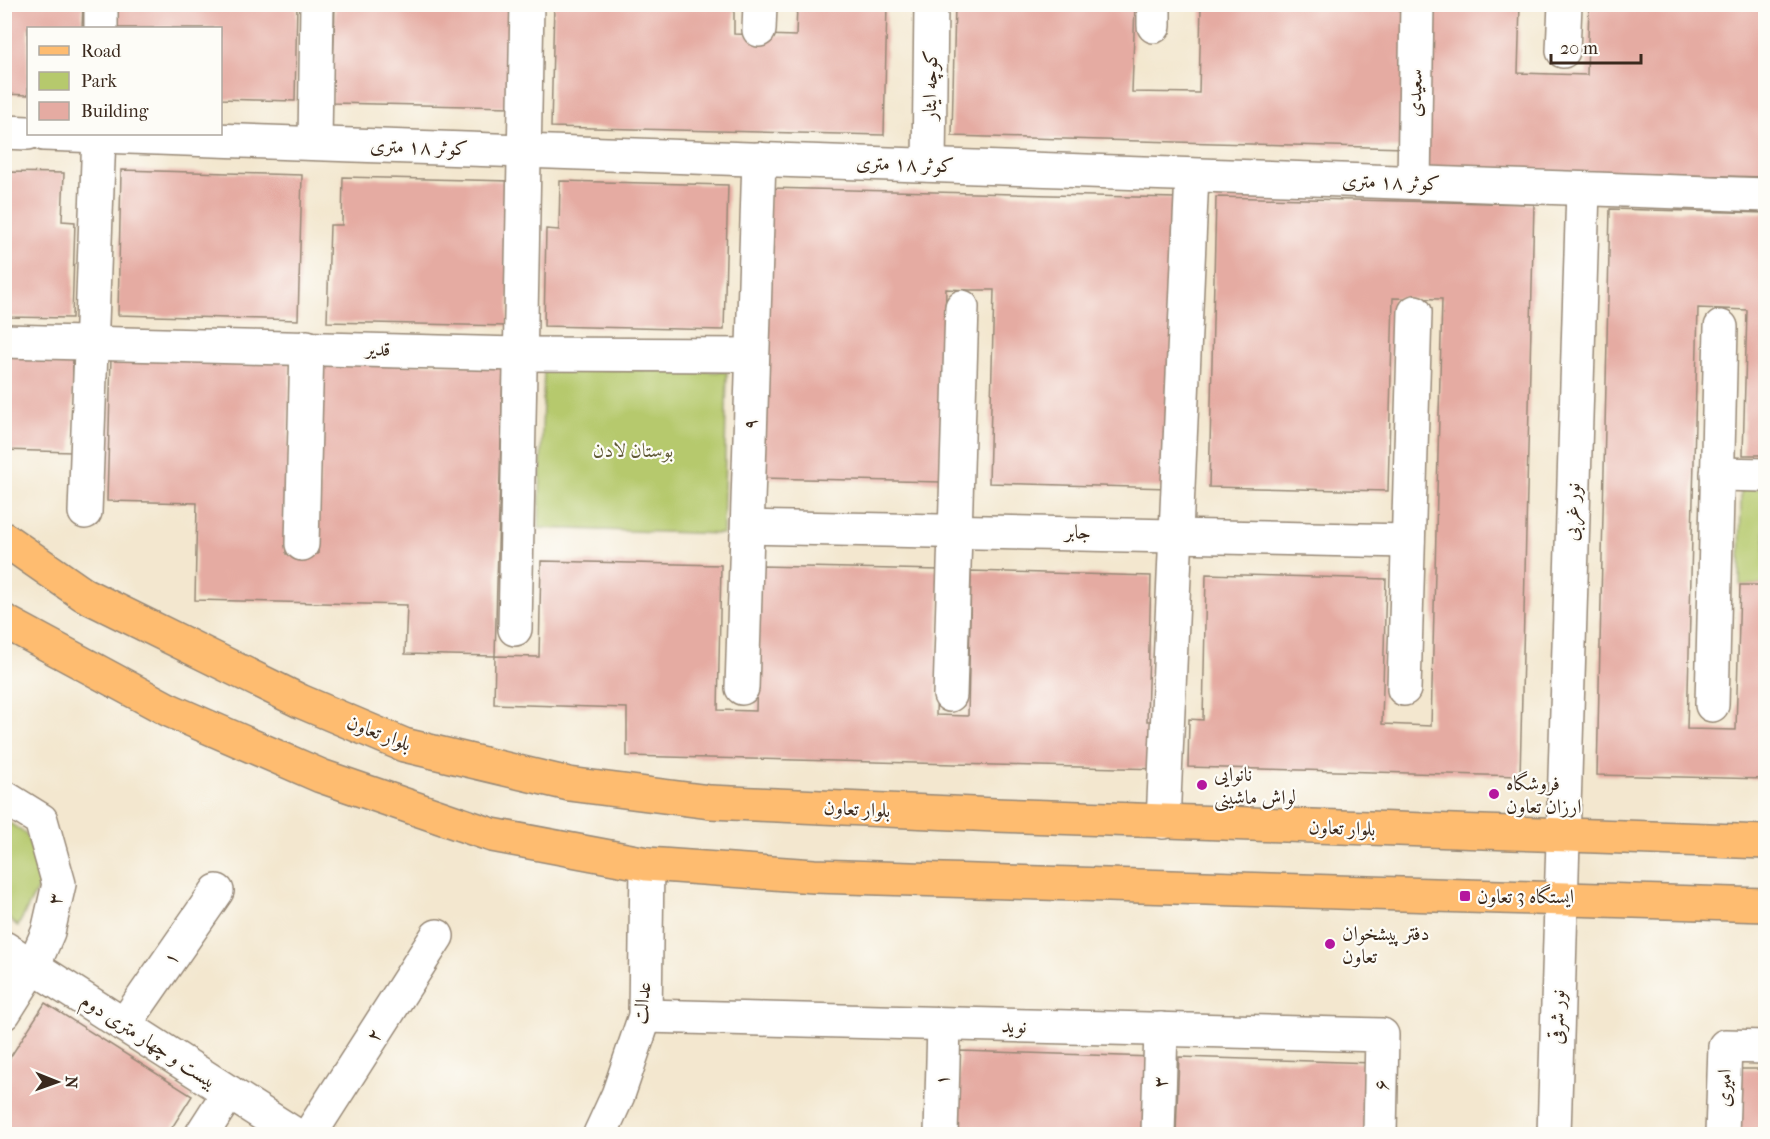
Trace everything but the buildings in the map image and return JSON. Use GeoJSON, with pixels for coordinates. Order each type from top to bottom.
{"type":"FeatureCollection","features":[{"type":"Feature","properties":{"kind":"main road","name":"بلوار تعاون"},"geometry":{"type":"LineString","coordinates":[[4,539],[83,594],[300,701],[415,748],[569,783],[710,802],[1163,822],[1766,842]]}},
{"type":"Feature","properties":{"kind":"main road"},"geometry":{"type":"LineString","coordinates":[[4,621],[169,710],[321,776],[492,835],[647,864],[814,876],[1766,904]]}},
{"type":"Feature","properties":{"kind":"street"},"geometry":{"type":"LineString","coordinates":[[101,4],[101,27]]}},
{"type":"Feature","properties":{"kind":"street"},"geometry":{"type":"LineString","coordinates":[[315,143],[317,4]]}},
{"type":"Feature","properties":{"kind":"street"},"geometry":{"type":"LineString","coordinates":[[515,629],[527,4]]}},
{"type":"Feature","properties":{"kind":"street","name":"کوچه ایثار"},"geometry":{"type":"LineString","coordinates":[[929,165],[931,4]]}},
{"type":"Feature","properties":{"kind":"street","name":"سعیدی"},"geometry":{"type":"LineString","coordinates":[[1414,182],[1417,4]]}},
{"type":"Feature","properties":{"kind":"street"},"geometry":{"type":"LineString","coordinates":[[1563,51],[1565,4]]}},
{"type":"Feature","properties":{"kind":"street"},"geometry":{"type":"LineString","coordinates":[[4,132],[27,133]]}},
{"type":"Feature","properties":{"kind":"street"},"geometry":{"type":"LineString","coordinates":[[85,512],[99,135]]}},
{"type":"Feature","properties":{"kind":"street","name":"کوثر ۱۸ متری"},"geometry":{"type":"LineString","coordinates":[[123,135],[1766,195]]}},
{"type":"Feature","properties":{"kind":"street","name":"۹"},"geometry":{"type":"LineString","coordinates":[[742,688],[759,159]]}},
{"type":"Feature","properties":{"kind":"street"},"geometry":{"type":"LineString","coordinates":[[1163,822],[1178,534],[1192,175]]}},
{"type":"Feature","properties":{"kind":"street","name":"نور غربی"},"geometry":{"type":"LineString","coordinates":[[1560,899],[1583,189]]}},
{"type":"Feature","properties":{"kind":"street"},"geometry":{"type":"LineString","coordinates":[[950,695],[962,307]]}},
{"type":"Feature","properties":{"kind":"street"},"geometry":{"type":"LineString","coordinates":[[1404,689],[1415,312]]}},
{"type":"Feature","properties":{"kind":"street"},"geometry":{"type":"LineString","coordinates":[[1712,705],[1721,327]]}},
{"type":"Feature","properties":{"kind":"street","name":"قدیر"},"geometry":{"type":"LineString","coordinates":[[4,342],[307,347],[521,354],[752,355]]}},
{"type":"Feature","properties":{"kind":"street"},"geometry":{"type":"LineString","coordinates":[[302,544],[307,347]]}},
{"type":"Feature","properties":{"kind":"street"},"geometry":{"type":"LineString","coordinates":[[1717,474],[1766,475]]}},
{"type":"Feature","properties":{"kind":"street","name":"جابر"},"geometry":{"type":"LineString","coordinates":[[748,527],[1178,534],[1408,541]]}},
{"type":"Feature","properties":{"kind":"street","name":"۳"},"geometry":{"type":"LineString","coordinates":[[4,797],[41,820],[59,884],[48,932],[33,967],[4,1013]]}},
{"type":"Feature","properties":{"kind":"street","name":"عدالت"},"geometry":{"type":"LineString","coordinates":[[600,1134],[618,1095],[645,1016],[647,864]]}},
{"type":"Feature","properties":{"kind":"street","name":"۱"},"geometry":{"type":"LineString","coordinates":[[124,1025],[217,891]]}},
{"type":"Feature","properties":{"kind":"street","name":"نور شرقی"},"geometry":{"type":"LineString","coordinates":[[1554,1134],[1560,899]]}},
{"type":"Feature","properties":{"kind":"street","name":"۲"},"geometry":{"type":"LineString","coordinates":[[310,1134],[437,936]]}},
{"type":"Feature","properties":{"kind":"street","name":"بیست و چهار متری دوم"},"geometry":{"type":"LineString","coordinates":[[4,948],[294,1134]]}},
{"type":"Feature","properties":{"kind":"street","name":"نوید"},"geometry":{"type":"LineString","coordinates":[[645,1016],[1382,1035]]}},
{"type":"Feature","properties":{"kind":"street","name":"۱"},"geometry":{"type":"LineString","coordinates":[[941,1134],[944,1025]]}},
{"type":"Feature","properties":{"kind":"street","name":"۳"},"geometry":{"type":"LineString","coordinates":[[1158,1134],[1161,1029]]}},
{"type":"Feature","properties":{"kind":"street","name":"۶"},"geometry":{"type":"LineString","coordinates":[[1380,1134],[1382,1035]]}},
{"type":"Feature","properties":{"kind":"street","name":"امیری"},"geometry":{"type":"LineString","coordinates":[[1722,1134],[1725,1046],[1766,1047]]}},
{"type":"Feature","properties":{"kind":"street"},"geometry":{"type":"LineString","coordinates":[[202,1134],[229,1092]]}},
{"type":"Feature","properties":{"kind":"green space","name":"بوستان لادن"},"geometry":{"type":"Polygon","coordinates":[[[544,367],[727,372],[723,534],[539,528],[544,367]]]}},
{"type":"Feature","properties":{"kind":"green space"},"geometry":{"type":"Polygon","coordinates":[[[1741,488],[1765,489],[1765,585],[1740,585],[1741,488]]]}},
{"type":"Feature","properties":{"kind":"green space"},"geometry":{"type":"Polygon","coordinates":[[[5,820],[26,834],[43,878],[18,926],[5,916],[5,820]]]}},
{"type":"Feature","properties":{"kind":"place","name":"نانوایی لواش ماشینی"},"geometry":{"type":"Point","coordinates":[1202,785]}},
{"type":"Feature","properties":{"kind":"place","name":"فروشگاه ارزان تعاون"},"geometry":{"type":"Point","coordinates":[1494,794]}},
{"type":"Feature","properties":{"kind":"place","name":"ایستگاه 3 تعاون"},"geometry":{"type":"Point","coordinates":[1465,896]}},
{"type":"Feature","properties":{"kind":"place","name":"دفتر پیشخوان تعاون"},"geometry":{"type":"Point","coordinates":[1330,944]}}]}
